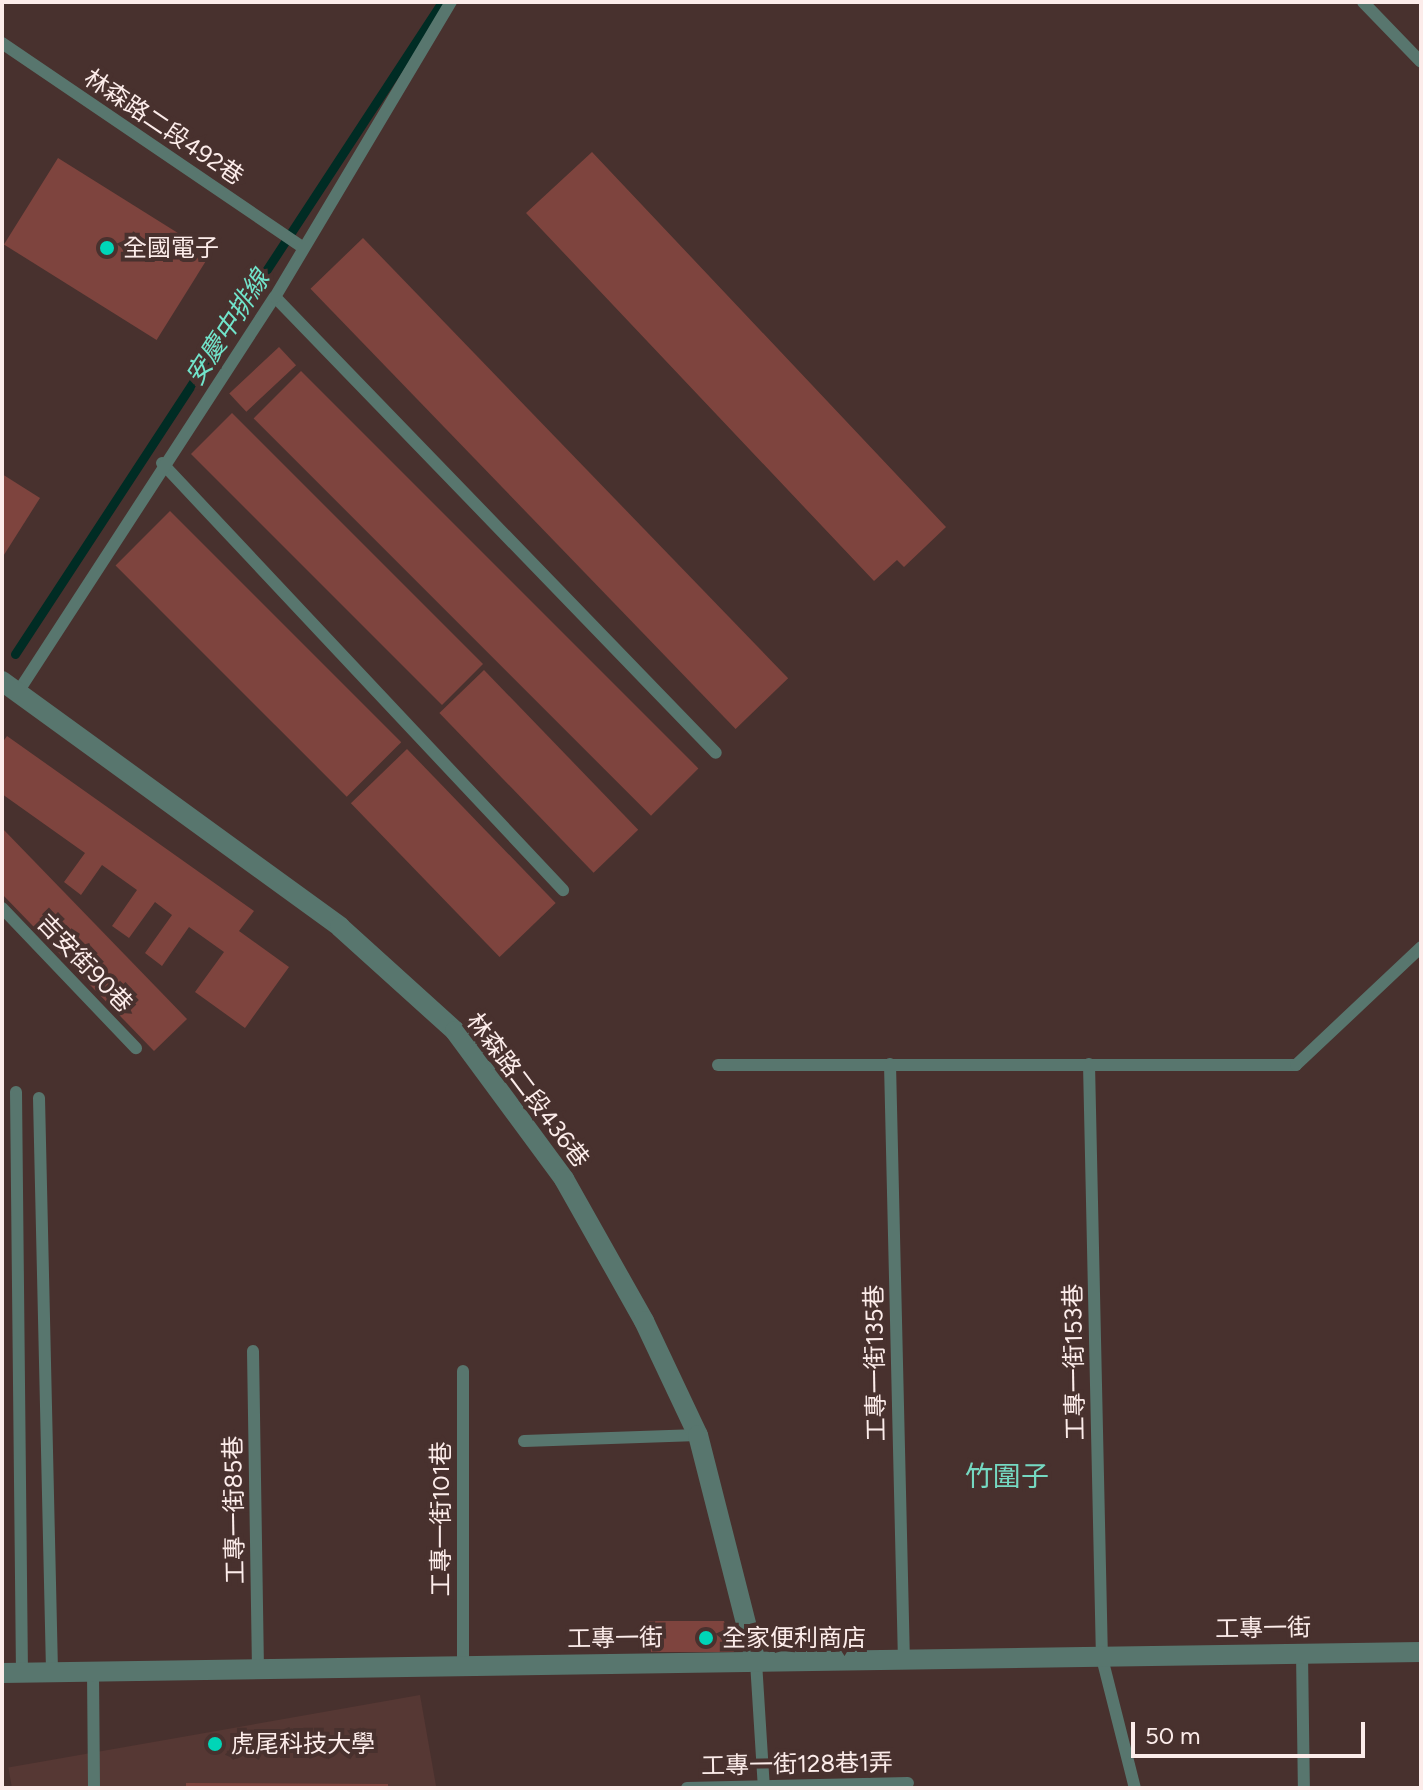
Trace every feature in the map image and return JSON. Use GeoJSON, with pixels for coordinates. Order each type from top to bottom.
{"type":"FeatureCollection","features":[{"type":"Feature","properties":{"kind":"street","name":"林森路二段436巷"},"geometry":{"type":"LineString","coordinates":[[10,686],[340,927],[455,1031],[564,1179],[644,1321],[698,1435],[756,1662]]}},
{"type":"Feature","properties":{"kind":"street","name":"工專一街"},"geometry":{"type":"LineString","coordinates":[[12,1673],[1421,1652]]}},
{"type":"Feature","properties":{"kind":"lane"},"geometry":{"type":"LineString","coordinates":[[10,686],[275,297],[302,247],[451,2]]}},
{"type":"Feature","properties":{"kind":"lane"},"geometry":{"type":"LineString","coordinates":[[1363,2],[1421,62]]}},
{"type":"Feature","properties":{"kind":"lane","name":"林森路二段492巷"},"geometry":{"type":"LineString","coordinates":[[2,43],[302,247]]}},
{"type":"Feature","properties":{"kind":"lane"},"geometry":{"type":"LineString","coordinates":[[275,297],[716,753]]}},
{"type":"Feature","properties":{"kind":"lane"},"geometry":{"type":"LineString","coordinates":[[162,463],[563,890]]}},
{"type":"Feature","properties":{"kind":"lane","name":"吉安街90巷"},"geometry":{"type":"LineString","coordinates":[[2,908],[136,1048]]}},
{"type":"Feature","properties":{"kind":"lane"},"geometry":{"type":"LineString","coordinates":[[718,1065],[1296,1065],[1421,947]]}},
{"type":"Feature","properties":{"kind":"lane","name":"工專一街135巷"},"geometry":{"type":"LineString","coordinates":[[890,1064],[904,1661]]}},
{"type":"Feature","properties":{"kind":"lane","name":"工專一街153巷"},"geometry":{"type":"LineString","coordinates":[[1089,1064],[1102,1658],[1135,1788]]}},
{"type":"Feature","properties":{"kind":"lane"},"geometry":{"type":"LineString","coordinates":[[12,1673],[16,1092]]}},
{"type":"Feature","properties":{"kind":"lane"},"geometry":{"type":"LineString","coordinates":[[39,1098],[52,1672]]}},
{"type":"Feature","properties":{"kind":"lane","name":"工專一街85巷"},"geometry":{"type":"LineString","coordinates":[[253,1351],[258,1669]]}},
{"type":"Feature","properties":{"kind":"lane","name":"工專一街101巷"},"geometry":{"type":"LineString","coordinates":[[463,1371],[463,1666]]}},
{"type":"Feature","properties":{"kind":"lane"},"geometry":{"type":"LineString","coordinates":[[524,1441],[698,1435]]}},
{"type":"Feature","properties":{"kind":"lane"},"geometry":{"type":"LineString","coordinates":[[1302,1653],[1304,1788]]}},
{"type":"Feature","properties":{"kind":"lane"},"geometry":{"type":"LineString","coordinates":[[756,1662],[764,1787]]}},
{"type":"Feature","properties":{"kind":"lane"},"geometry":{"type":"LineString","coordinates":[[93,1672],[94,1788]]}},
{"type":"Feature","properties":{"kind":"lane","name":"工專一街128巷1弄"},"geometry":{"type":"LineString","coordinates":[[687,1788],[908,1783]]}},
{"type":"Feature","properties":{"kind":"shaded area","name":"虎尾科技大學"},"geometry":{"type":"Polygon","coordinates":[[[420,1695],[436,1788],[12,1788],[8,1768],[420,1695]]]}},
{"type":"Feature","properties":{"kind":"building"},"geometry":{"type":"Polygon","coordinates":[[[592,152],[946,527],[904,567],[897,560],[874,581],[526,213],[592,152]]]}},
{"type":"Feature","properties":{"kind":"building","name":"全國電子"},"geometry":{"type":"Polygon","coordinates":[[[58,158],[211,253],[157,340],[4,245],[58,158]]]}},
{"type":"Feature","properties":{"kind":"building"},"geometry":{"type":"Polygon","coordinates":[[[363,238],[788,678],[736,729],[310,289],[363,238]]]}},
{"type":"Feature","properties":{"kind":"building"},"geometry":{"type":"Polygon","coordinates":[[[279,347],[296,365],[246,412],[229,393],[279,347]]]}},
{"type":"Feature","properties":{"kind":"building"},"geometry":{"type":"Polygon","coordinates":[[[301,371],[698,768],[651,816],[254,418],[301,371]]]}},
{"type":"Feature","properties":{"kind":"building"},"geometry":{"type":"Polygon","coordinates":[[[232,413],[483,664],[442,705],[191,454],[232,413]]]}},
{"type":"Feature","properties":{"kind":"building"},"geometry":{"type":"Polygon","coordinates":[[[2,474],[40,498],[2,558],[2,474]]]}},
{"type":"Feature","properties":{"kind":"building"},"geometry":{"type":"Polygon","coordinates":[[[170,511],[401,742],[347,797],[116,565],[170,511]]]}},
{"type":"Feature","properties":{"kind":"building"},"geometry":{"type":"Polygon","coordinates":[[[484,670],[638,830],[594,873],[439,713],[484,670]]]}},
{"type":"Feature","properties":{"kind":"building"},"geometry":{"type":"Polygon","coordinates":[[[7,736],[254,911],[239,931],[289,967],[245,1028],[195,992],[224,952],[189,927],[162,966],[145,953],[172,915],[155,902],[129,938],[112,926],[137,890],[102,865],[81,895],[64,882],[85,853],[2,794],[2,743],[7,736]]]}},
{"type":"Feature","properties":{"kind":"building"},"geometry":{"type":"Polygon","coordinates":[[[407,749],[556,903],[500,957],[351,803],[407,749]]]}},
{"type":"Feature","properties":{"kind":"building"},"geometry":{"type":"Polygon","coordinates":[[[2,828],[187,1019],[154,1051],[2,894],[2,828]]]}},
{"type":"Feature","properties":{"kind":"building"},"geometry":{"type":"Polygon","coordinates":[[[648,1621],[724,1621],[734,1652],[651,1652],[648,1621]]]}},
{"type":"Feature","properties":{"kind":"building"},"geometry":{"type":"Polygon","coordinates":[[[186,1783],[388,1784],[388,1788],[186,1788],[186,1783]]]}},
{"type":"Feature","properties":{"kind":"waterway","name":"安慶中排線"},"geometry":{"type":"LineString","coordinates":[[15,654],[442,2]]}},
{"type":"Feature","properties":{"kind":"place","name":"全國電子"},"geometry":{"type":"Point","coordinates":[107,248]}},
{"type":"Feature","properties":{"kind":"place","name":"全家便利商店"},"geometry":{"type":"Point","coordinates":[706,1638]}},
{"type":"Feature","properties":{"kind":"place","name":"虎尾科技大學"},"geometry":{"type":"Point","coordinates":[215,1744]}},
{"type":"Feature","properties":{"kind":"district","name":"竹圍子"},"geometry":{"type":"Point","coordinates":[1007,1476]}}]}
